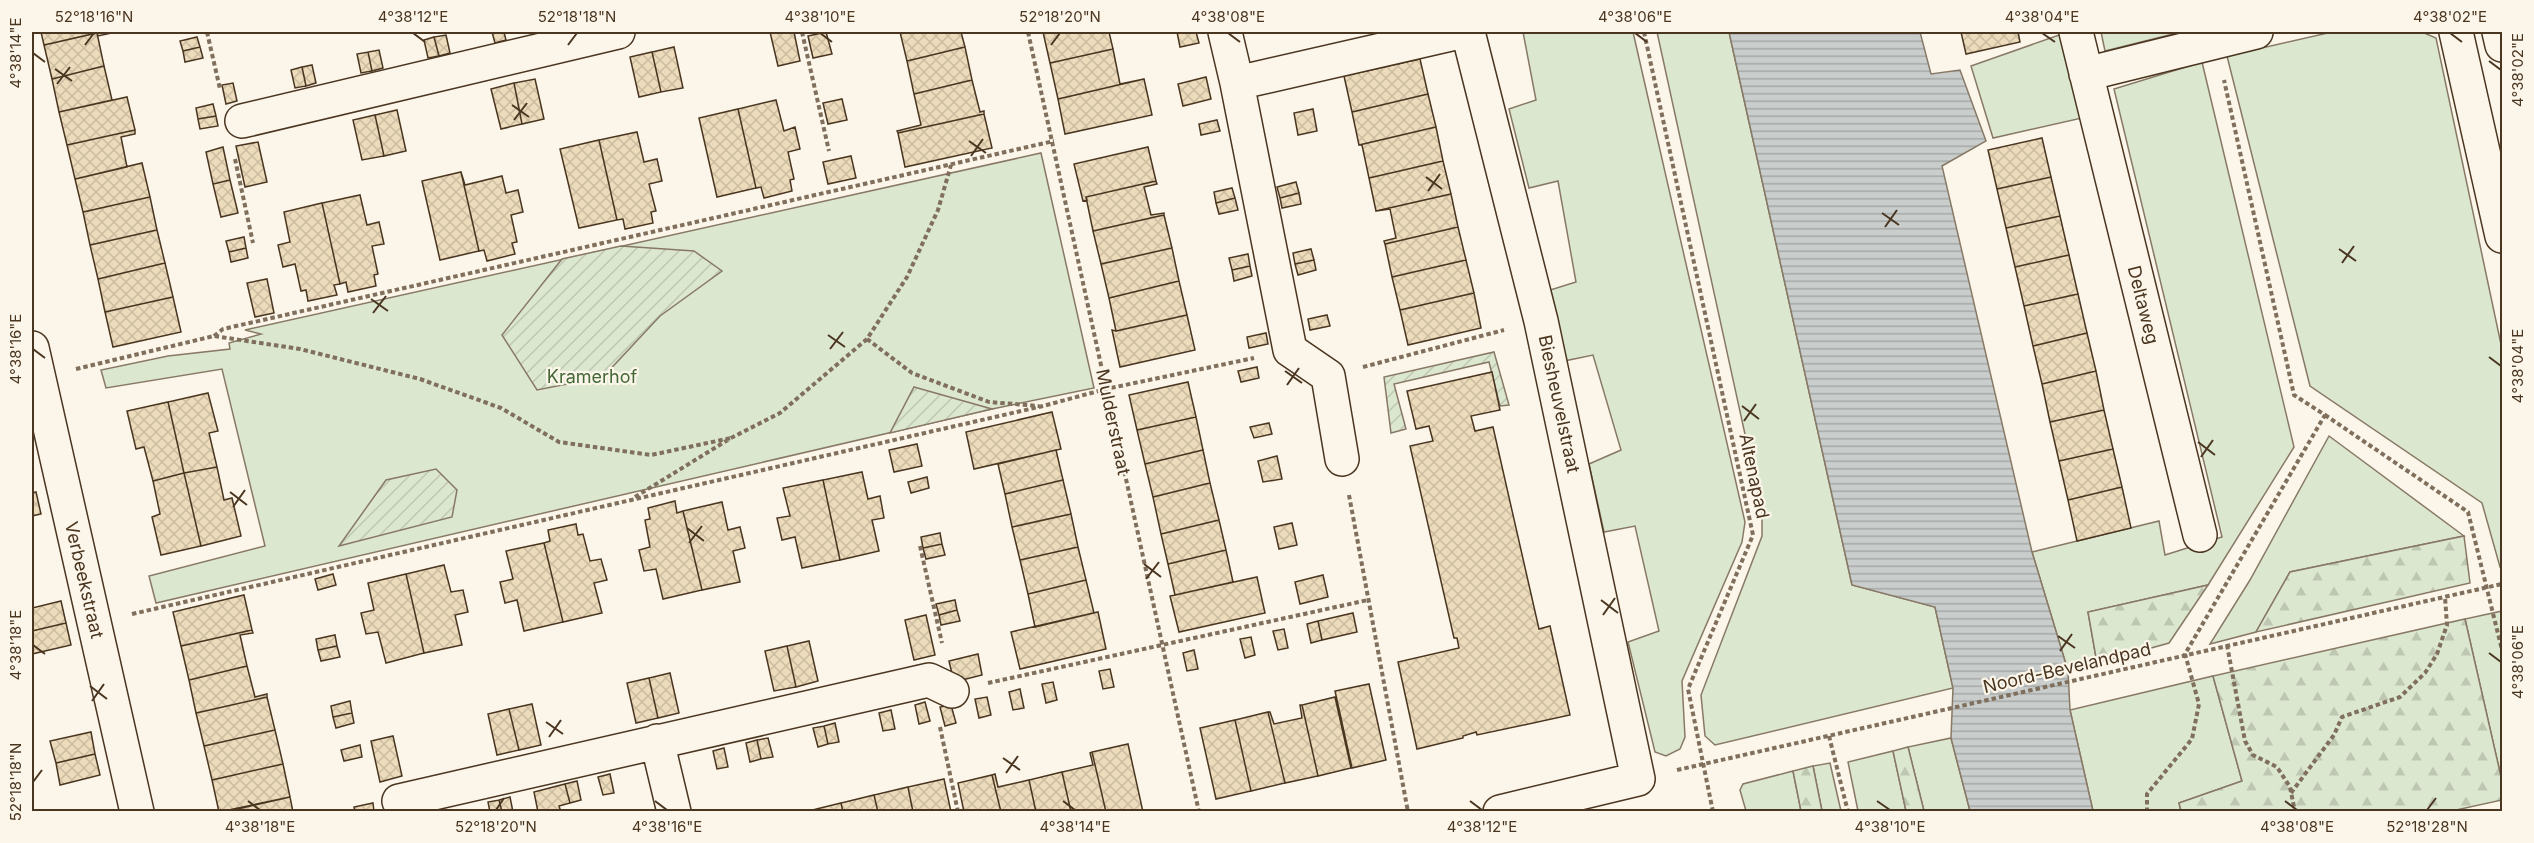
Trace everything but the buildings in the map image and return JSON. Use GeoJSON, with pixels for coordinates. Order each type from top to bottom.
{"type":"FeatureCollection","features":[{"type":"Feature","properties":{"kind":"street"},"geometry":{"type":"LineString","coordinates":[[235,122],[618,32]]}},
{"type":"Feature","properties":{"kind":"street"},"geometry":{"type":"LineString","coordinates":[[1225,32],[1290,350],[1328,376],[1342,459]]}},
{"type":"Feature","properties":{"kind":"street"},"geometry":{"type":"LineString","coordinates":[[1237,83],[1460,32]]}},
{"type":"Feature","properties":{"kind":"street","name":"Biesheuvelstraat"},"geometry":{"type":"LineString","coordinates":[[1468,32],[1541,321],[1638,779]]}},
{"type":"Feature","properties":{"kind":"street","name":"Deltaweg"},"geometry":{"type":"LineString","coordinates":[[2076,32],[2200,535]]}},
{"type":"Feature","properties":{"kind":"street"},"geometry":{"type":"LineString","coordinates":[[2086,74],[2256,32]]}},
{"type":"Feature","properties":{"kind":"street"},"geometry":{"type":"LineString","coordinates":[[2456,32],[2502,236]]}},
{"type":"Feature","properties":{"kind":"street"},"geometry":{"type":"LineString","coordinates":[[2499,32],[2502,45]]}},
{"type":"Feature","properties":{"kind":"street","name":"Verbeekstraat"},"geometry":{"type":"LineString","coordinates":[[32,348],[137,812]]}},
{"type":"Feature","properties":{"kind":"street"},"geometry":{"type":"LineString","coordinates":[[399,801],[657,741],[941,685]]}},
{"type":"Feature","properties":{"kind":"street"},"geometry":{"type":"LineString","coordinates":[[657,741],[674,812]]}},
{"type":"Feature","properties":{"kind":"street"},"geometry":{"type":"LineString","coordinates":[[1500,812],[1638,779]]}},
{"type":"Feature","properties":{"kind":"path"},"geometry":{"type":"LineString","coordinates":[[207,32],[235,122],[253,243]]}},
{"type":"Feature","properties":{"kind":"path"},"geometry":{"type":"LineString","coordinates":[[801,32],[829,151]]}},
{"type":"Feature","properties":{"kind":"path","name":"Mulderstraat"},"geometry":{"type":"LineString","coordinates":[[1028,32],[1054,141],[1199,812]]}},
{"type":"Feature","properties":{"kind":"path","name":"Altenapad"},"geometry":{"type":"LineString","coordinates":[[1644,32],[1753,535],[1688,688],[1713,812]]}},
{"type":"Feature","properties":{"kind":"path"},"geometry":{"type":"LineString","coordinates":[[2215,42],[2294,395],[2469,512],[2502,650]]}},
{"type":"Feature","properties":{"kind":"path"},"geometry":{"type":"LineString","coordinates":[[214,336],[223,329],[1054,141]]}},
{"type":"Feature","properties":{"kind":"path"},"geometry":{"type":"LineString","coordinates":[[633,499],[731,438],[780,413],[867,339],[907,277],[938,210],[951,165]]}},
{"type":"Feature","properties":{"kind":"path"},"geometry":{"type":"LineString","coordinates":[[1328,376],[1541,321]]}},
{"type":"Feature","properties":{"kind":"path"},"geometry":{"type":"LineString","coordinates":[[89,366],[214,336],[300,350],[420,379],[501,408],[559,442],[651,455],[731,438]]}},
{"type":"Feature","properties":{"kind":"path"},"geometry":{"type":"LineString","coordinates":[[867,339],[912,373],[989,402],[1043,406]]}},
{"type":"Feature","properties":{"kind":"path"},"geometry":{"type":"LineString","coordinates":[[93,623],[1043,406],[1106,389],[1290,350]]}},
{"type":"Feature","properties":{"kind":"path"},"geometry":{"type":"LineString","coordinates":[[2147,812],[2147,794],[2192,738],[2199,704],[2185,654],[2325,415]]}},
{"type":"Feature","properties":{"kind":"path"},"geometry":{"type":"LineString","coordinates":[[1342,459],[1408,812]]}},
{"type":"Feature","properties":{"kind":"path"},"geometry":{"type":"LineString","coordinates":[[920,546],[958,812]]}},
{"type":"Feature","properties":{"kind":"path","name":"Noord-Bevelandpad"},"geometry":{"type":"LineString","coordinates":[[1638,779],[2502,584]]}},
{"type":"Feature","properties":{"kind":"path"},"geometry":{"type":"LineString","coordinates":[[2291,793],[2334,735],[2342,717],[2400,697],[2425,673],[2437,654],[2447,625],[2445,597]]}},
{"type":"Feature","properties":{"kind":"path"},"geometry":{"type":"LineString","coordinates":[[941,685],[1163,646],[1368,600]]}},
{"type":"Feature","properties":{"kind":"path"},"geometry":{"type":"LineString","coordinates":[[2227,645],[2245,741],[2253,755],[2277,767],[2290,787],[2295,812]]}},
{"type":"Feature","properties":{"kind":"path"},"geometry":{"type":"LineString","coordinates":[[1829,736],[1848,812]]}},
{"type":"Feature","properties":{"kind":"green space"},"geometry":{"type":"Polygon","coordinates":[[[1523,32],[1633,32],[1745,522],[1742,542],[1682,681],[1685,737],[1680,749],[1666,756],[1655,752],[1628,642],[1659,631],[1635,526],[1604,532],[1589,464],[1621,450],[1593,355],[1564,361],[1547,291],[1576,282],[1558,181],[1529,188],[1509,109],[1536,100],[1523,32]]]}},
{"type":"Feature","properties":{"kind":"green space"},"geometry":{"type":"Polygon","coordinates":[[[1657,32],[1729,32],[1852,585],[1935,607],[1953,688],[1715,745],[1705,736],[1701,695],[1762,536],[1762,512],[1657,32]]]}},
{"type":"Feature","properties":{"kind":"green space"},"geometry":{"type":"Polygon","coordinates":[[[2101,32],[2181,32],[2105,51],[2101,32]]]}},
{"type":"Feature","properties":{"kind":"green space"},"geometry":{"type":"Polygon","coordinates":[[[2332,32],[2422,32],[2436,38],[2502,349],[2502,566],[2500,567],[2482,503],[2310,386],[2227,56],[2332,32]]]}},
{"type":"Feature","properties":{"kind":"green space"},"geometry":{"type":"Polygon","coordinates":[[[2062,34],[2082,118],[1993,138],[1971,66],[2062,34]]]}},
{"type":"Feature","properties":{"kind":"green space"},"geometry":{"type":"Polygon","coordinates":[[[2202,62],[2294,447],[2208,585],[2088,612],[2097,663],[2068,671],[2032,552],[2159,521],[2165,555],[2222,537],[2114,89],[2202,62]]]}},
{"type":"Feature","properties":{"kind":"green space","name":"Kramerhof"},"geometry":{"type":"Polygon","coordinates":[[[1041,153],[1094,388],[992,409],[156,603],[149,576],[265,546],[222,369],[106,388],[101,370],[168,356],[230,349],[229,343],[261,334],[245,330],[1041,153]]]}},
{"type":"Feature","properties":{"kind":"green space"},"geometry":{"type":"Polygon","coordinates":[[[621,246],[694,251],[722,271],[660,316],[603,377],[537,390],[502,335],[562,259],[621,246]]]}},
{"type":"Feature","properties":{"kind":"green space"},"geometry":{"type":"Polygon","coordinates":[[[1494,352],[1509,405],[1500,406],[1489,362],[1394,384],[1406,429],[1391,433],[1384,377],[1494,352]]]}},
{"type":"Feature","properties":{"kind":"green space"},"geometry":{"type":"Polygon","coordinates":[[[914,387],[992,409],[890,433],[914,387]]]}},
{"type":"Feature","properties":{"kind":"green space"},"geometry":{"type":"Polygon","coordinates":[[[2329,436],[2464,536],[2290,572],[2256,632],[2210,644],[2250,580],[2329,436]]]}},
{"type":"Feature","properties":{"kind":"green space"},"geometry":{"type":"Polygon","coordinates":[[[436,469],[457,490],[452,517],[339,546],[386,480],[436,469]]]}},
{"type":"Feature","properties":{"kind":"green space"},"geometry":{"type":"Polygon","coordinates":[[[2464,536],[2470,583],[2256,632],[2290,572],[2464,536]]]}},
{"type":"Feature","properties":{"kind":"green space"},"geometry":{"type":"Polygon","coordinates":[[[2208,585],[2169,643],[2097,663],[2088,612],[2208,585]]]}},
{"type":"Feature","properties":{"kind":"green space"},"geometry":{"type":"Polygon","coordinates":[[[2502,611],[2502,781],[2465,619],[2502,611]]]}},
{"type":"Feature","properties":{"kind":"green space"},"geometry":{"type":"Polygon","coordinates":[[[2465,619],[2502,781],[2502,800],[2447,812],[2181,811],[2179,803],[2242,781],[2213,676],[2465,619]]]}},
{"type":"Feature","properties":{"kind":"green space"},"geometry":{"type":"Polygon","coordinates":[[[2213,676],[2242,781],[2179,803],[2181,811],[2093,811],[2070,710],[2213,676]]]}},
{"type":"Feature","properties":{"kind":"green space"},"geometry":{"type":"Polygon","coordinates":[[[1951,738],[1970,811],[1924,811],[1908,747],[1951,738]]]}},
{"type":"Feature","properties":{"kind":"green space"},"geometry":{"type":"Polygon","coordinates":[[[1908,747],[1924,811],[1906,811],[1893,751],[1908,747]]]}},
{"type":"Feature","properties":{"kind":"green space"},"geometry":{"type":"Polygon","coordinates":[[[1893,751],[1906,811],[1858,811],[1848,762],[1893,751]]]}},
{"type":"Feature","properties":{"kind":"green space"},"geometry":{"type":"Polygon","coordinates":[[[1830,763],[1841,811],[1822,811],[1813,766],[1830,763]]]}},
{"type":"Feature","properties":{"kind":"green space"},"geometry":{"type":"Polygon","coordinates":[[[1813,766],[1822,811],[1801,811],[1793,771],[1813,766]]]}},
{"type":"Feature","properties":{"kind":"green space"},"geometry":{"type":"Polygon","coordinates":[[[1793,771],[1801,811],[1746,811],[1740,790],[1743,784],[1793,771]]]}},
{"type":"Feature","properties":{"kind":"shaded area"},"geometry":{"type":"Polygon","coordinates":[[[1729,32],[1920,32],[1931,74],[1960,70],[1986,141],[1942,166],[2032,552],[2068,671],[2070,710],[2093,811],[1970,811],[1951,738],[1953,688],[1935,607],[1852,585],[1729,32]]]}}]}
